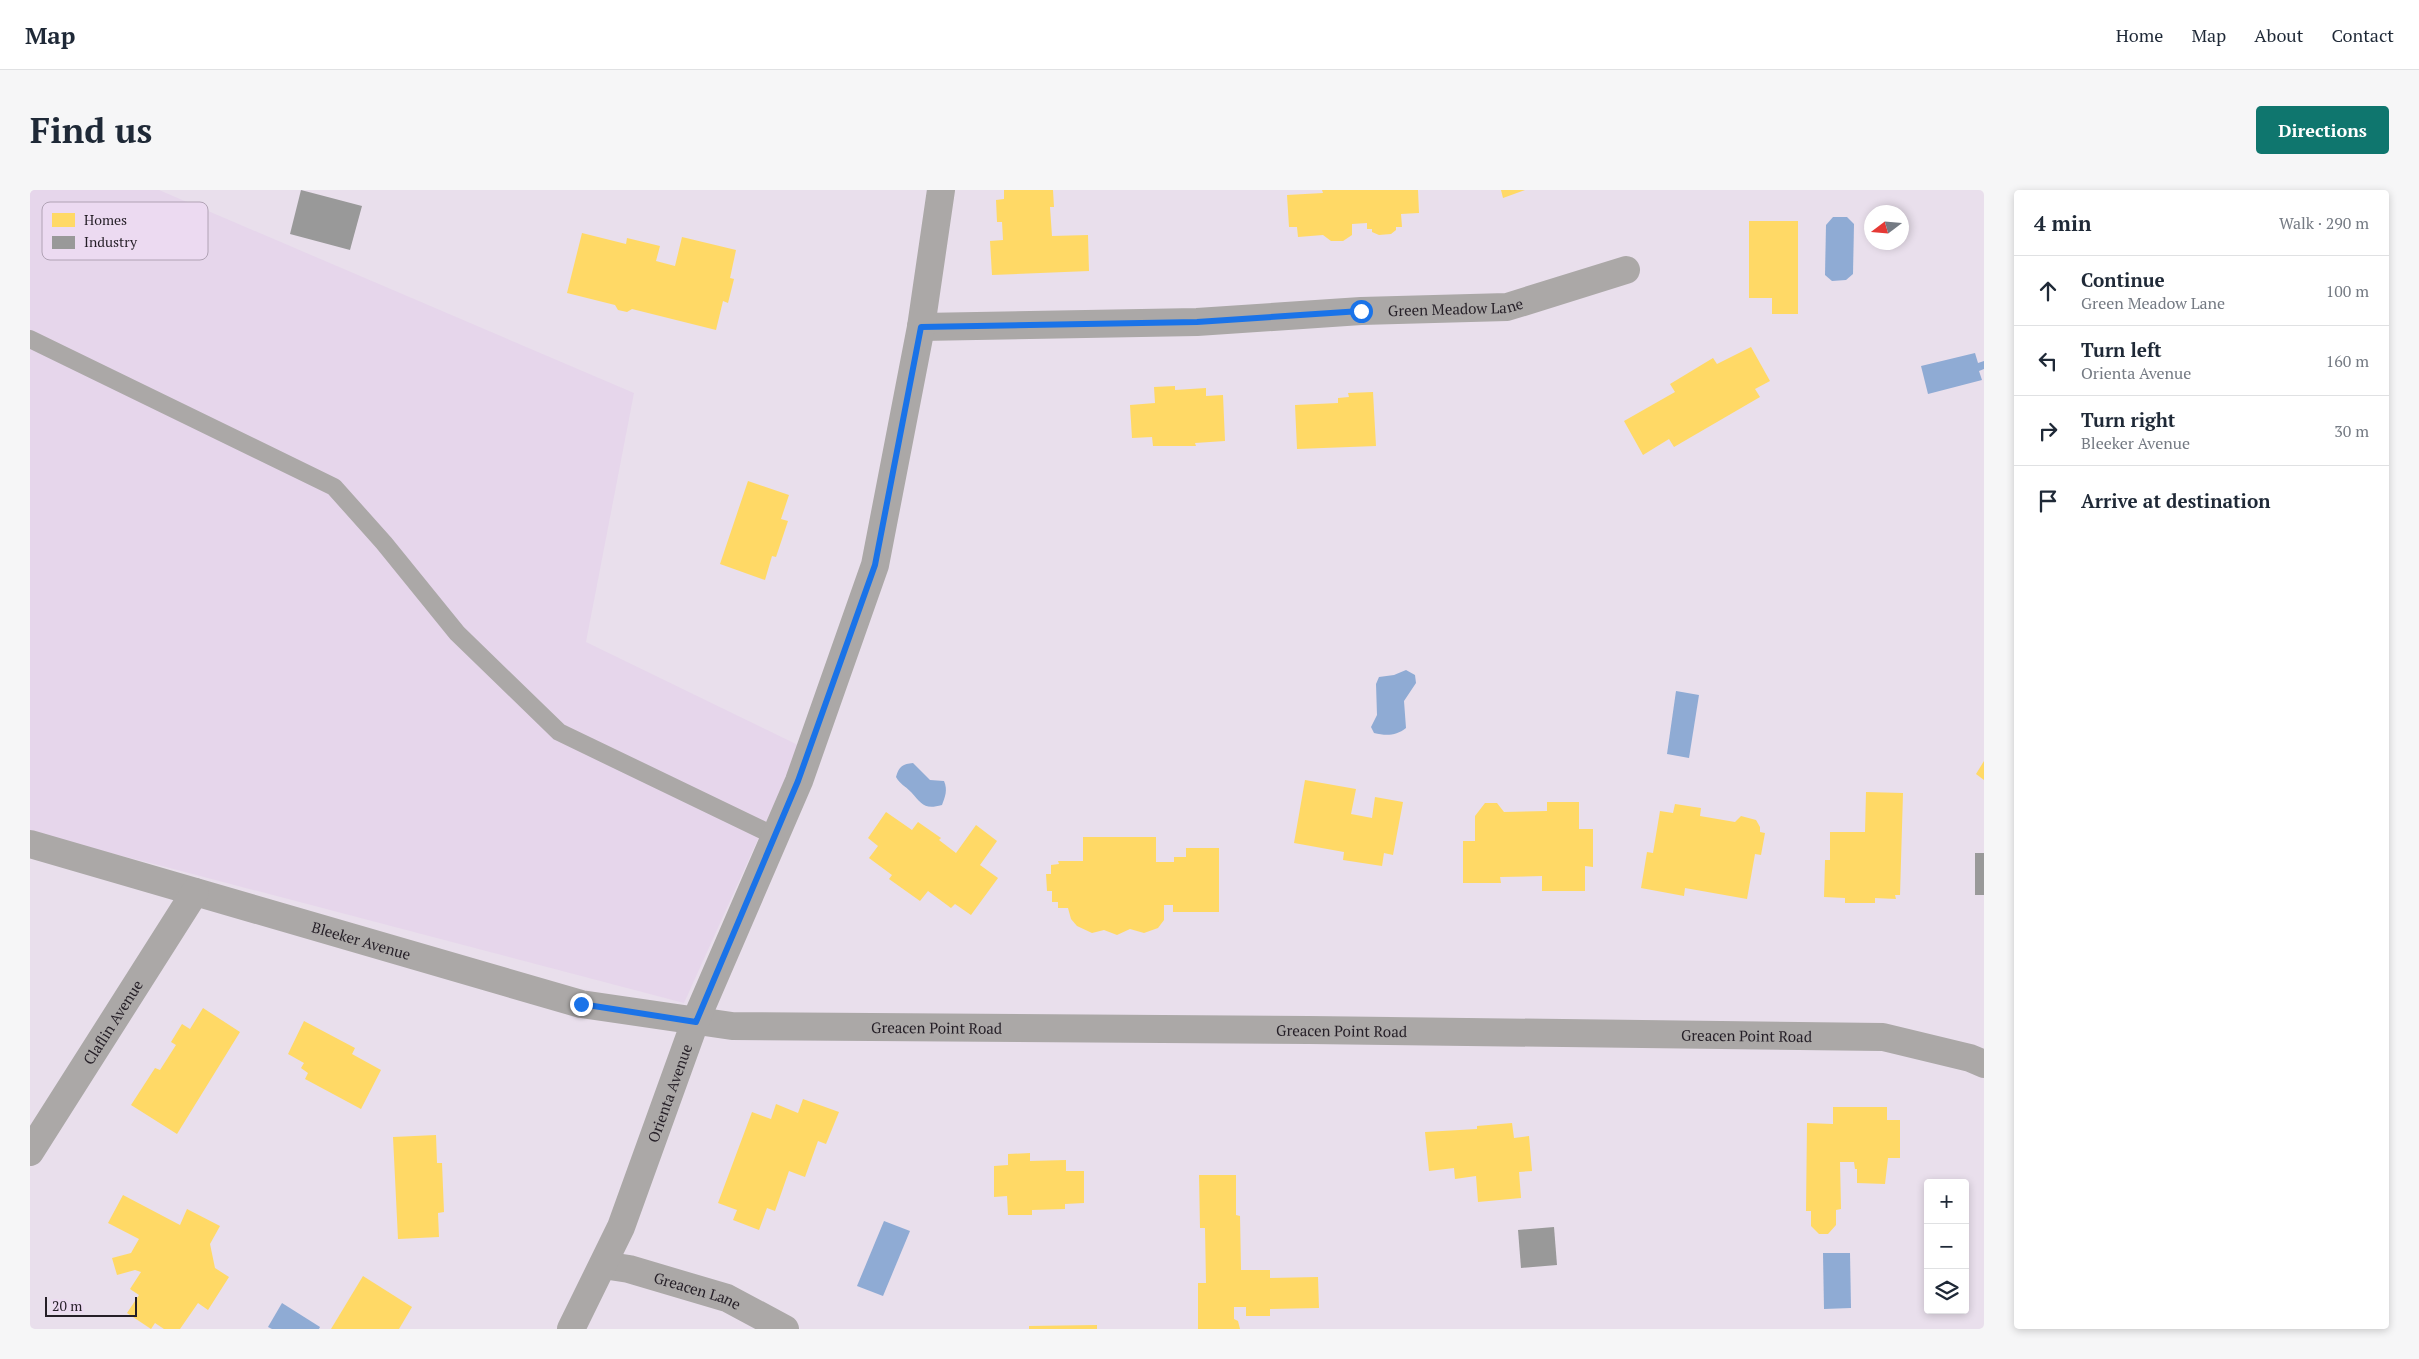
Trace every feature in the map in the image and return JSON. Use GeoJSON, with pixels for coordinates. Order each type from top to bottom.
{"type":"FeatureCollection","features":[{"type":"Feature","properties":{"kind":"street","name":"Orienta Avenue"},"geometry":{"type":"LineString","coordinates":[[571,1329],[622,1227],[696,1022],[798,781],[875,565],[921,327],[941,190]]}},
{"type":"Feature","properties":{"kind":"street","name":"Green Meadow Lane"},"geometry":{"type":"LineString","coordinates":[[921,327],[1197,322],[1361,311],[1507,307],[1626,270]]}},
{"type":"Feature","properties":{"kind":"street","name":"Bleeker Avenue"},"geometry":{"type":"LineString","coordinates":[[30,844],[581,1004],[696,1022]]}},
{"type":"Feature","properties":{"kind":"street","name":"Claflin Avenue"},"geometry":{"type":"LineString","coordinates":[[30,1152],[195,892]]}},
{"type":"Feature","properties":{"kind":"street","name":"Greacen Point Road"},"geometry":{"type":"LineString","coordinates":[[696,1022],[742,1026],[1883,1037],[1970,1058],[1984,1064]]}},
{"type":"Feature","properties":{"kind":"street","name":"Greacen Lane"},"geometry":{"type":"LineString","coordinates":[[602,1265],[629,1269],[727,1298],[785,1329]]}},
{"type":"Feature","properties":{"kind":"lane"},"geometry":{"type":"LineString","coordinates":[[30,339],[334,487],[384,544],[457,633],[559,732],[775,836]]}},
{"type":"Feature","properties":{"kind":"shaded area"},"geometry":{"type":"Polygon","coordinates":[[[30,190],[159,190],[187,202],[42,202],[42,260],[208,260],[208,211],[634,393],[586,642],[800,746],[684,1003],[30,833],[30,190]]]}},
{"type":"Feature","properties":{"kind":"water"},"geometry":{"type":"Polygon","coordinates":[[[1833,217],[1847,217],[1854,224],[1853,274],[1846,280],[1832,281],[1825,275],[1826,225],[1833,217]]]}},
{"type":"Feature","properties":{"kind":"water"},"geometry":{"type":"Polygon","coordinates":[[[1975,353],[1978,363],[1984,361],[1984,369],[1979,371],[1982,380],[1928,394],[1921,366],[1975,353]]]}},
{"type":"Feature","properties":{"kind":"water"},"geometry":{"type":"Polygon","coordinates":[[[1406,670],[1415,675],[1416,683],[1404,701],[1406,728],[1391,735],[1374,733],[1371,727],[1377,715],[1376,684],[1379,677],[1394,675],[1406,670]]]}},
{"type":"Feature","properties":{"kind":"water"},"geometry":{"type":"Polygon","coordinates":[[[1676,691],[1699,695],[1689,758],[1667,754],[1676,691]]]}},
{"type":"Feature","properties":{"kind":"water"},"geometry":{"type":"Polygon","coordinates":[[[913,763],[930,780],[944,781],[946,790],[942,805],[931,807],[924,805],[896,777],[900,768],[913,763]]]}},
{"type":"Feature","properties":{"kind":"water"},"geometry":{"type":"Polygon","coordinates":[[[884,1221],[910,1231],[883,1296],[857,1286],[884,1221]]]}},
{"type":"Feature","properties":{"kind":"water"},"geometry":{"type":"Polygon","coordinates":[[[1823,1253],[1850,1253],[1851,1308],[1824,1309],[1823,1253]]]}},
{"type":"Feature","properties":{"kind":"water"},"geometry":{"type":"Polygon","coordinates":[[[282,1303],[320,1327],[319,1329],[272,1329],[268,1327],[282,1303]]]}},
{"type":"Feature","properties":{"kind":"building: Homes"},"geometry":{"type":"Polygon","coordinates":[[[1004,190],[1053,190],[1054,207],[1050,207],[1052,236],[1088,235],[1089,271],[992,275],[990,241],[1003,240],[1002,222],[997,222],[996,200],[1004,199],[1004,190]]]}},
{"type":"Feature","properties":{"kind":"building: Homes"},"geometry":{"type":"Polygon","coordinates":[[[1322,190],[1418,190],[1419,213],[1401,214],[1402,227],[1396,227],[1396,230],[1391,234],[1379,235],[1372,232],[1372,229],[1367,229],[1367,223],[1352,224],[1352,235],[1343,241],[1331,241],[1323,235],[1298,237],[1297,227],[1289,227],[1287,195],[1323,193],[1322,190]]]}},
{"type":"Feature","properties":{"kind":"building: Homes"},"geometry":{"type":"Polygon","coordinates":[[[1501,190],[1525,190],[1503,198],[1501,190]]]}},
{"type":"Feature","properties":{"kind":"building: Homes"},"geometry":{"type":"Polygon","coordinates":[[[1749,221],[1798,221],[1798,314],[1772,314],[1772,298],[1749,298],[1749,221]]]}},
{"type":"Feature","properties":{"kind":"building: Homes"},"geometry":{"type":"Polygon","coordinates":[[[582,233],[626,244],[627,238],[660,246],[656,261],[675,266],[682,237],[736,250],[730,278],[734,279],[728,303],[723,301],[716,330],[632,309],[627,312],[618,310],[615,305],[567,293],[582,233]]]}},
{"type":"Feature","properties":{"kind":"building: Homes"},"geometry":{"type":"Polygon","coordinates":[[[1751,347],[1770,381],[1755,389],[1760,397],[1674,447],[1669,439],[1643,455],[1624,421],[1675,392],[1670,384],[1713,358],[1717,364],[1751,347]]]}},
{"type":"Feature","properties":{"kind":"building: Homes"},"geometry":{"type":"Polygon","coordinates":[[[1175,386],[1175,390],[1206,388],[1206,396],[1223,395],[1225,441],[1195,443],[1196,446],[1153,446],[1152,437],[1132,438],[1130,405],[1155,403],[1154,387],[1175,386]]]}},
{"type":"Feature","properties":{"kind":"building: Homes"},"geometry":{"type":"Polygon","coordinates":[[[1373,392],[1376,446],[1297,449],[1295,405],[1338,403],[1338,398],[1349,397],[1348,393],[1373,392]]]}},
{"type":"Feature","properties":{"kind":"building: Homes"},"geometry":{"type":"Polygon","coordinates":[[[748,481],[789,495],[781,519],[788,521],[776,557],[772,556],[765,580],[720,564],[748,481]]]}},
{"type":"Feature","properties":{"kind":"building: Homes"},"geometry":{"type":"Polygon","coordinates":[[[1984,761],[1984,780],[1976,774],[1984,761]]]}},
{"type":"Feature","properties":{"kind":"building: Homes"},"geometry":{"type":"Polygon","coordinates":[[[1305,780],[1356,789],[1351,814],[1372,818],[1375,797],[1403,802],[1393,855],[1384,853],[1382,866],[1343,860],[1344,852],[1294,843],[1305,780]]]}},
{"type":"Feature","properties":{"kind":"building: Homes"},"geometry":{"type":"Polygon","coordinates":[[[1866,792],[1903,793],[1900,895],[1895,895],[1896,899],[1875,898],[1875,903],[1845,903],[1845,898],[1824,897],[1825,860],[1830,860],[1830,832],[1865,832],[1866,792]]]}},
{"type":"Feature","properties":{"kind":"building: Homes"},"geometry":{"type":"Polygon","coordinates":[[[1547,802],[1579,802],[1579,829],[1593,829],[1593,867],[1585,866],[1585,891],[1542,891],[1542,876],[1500,877],[1501,883],[1463,883],[1463,841],[1475,841],[1475,816],[1485,803],[1497,803],[1504,812],[1547,811],[1547,802]]]}},
{"type":"Feature","properties":{"kind":"building: Homes"},"geometry":{"type":"Polygon","coordinates":[[[1675,804],[1701,808],[1700,816],[1735,822],[1741,816],[1756,820],[1760,827],[1760,832],[1765,833],[1761,855],[1755,854],[1747,899],[1685,888],[1684,896],[1641,888],[1647,852],[1653,853],[1660,811],[1673,813],[1675,804]]]}},
{"type":"Feature","properties":{"kind":"building: Homes"},"geometry":{"type":"Polygon","coordinates":[[[886,812],[912,830],[918,822],[941,838],[939,840],[956,853],[976,825],[997,841],[980,865],[998,878],[971,915],[955,904],[951,908],[928,891],[920,901],[889,879],[892,875],[869,858],[878,846],[868,838],[886,812]]]}},
{"type":"Feature","properties":{"kind":"building: Homes"},"geometry":{"type":"Polygon","coordinates":[[[1083,837],[1156,837],[1156,862],[1174,862],[1174,857],[1186,857],[1186,848],[1219,848],[1219,912],[1173,912],[1173,905],[1164,905],[1164,920],[1158,928],[1144,933],[1130,929],[1117,935],[1104,930],[1092,933],[1077,926],[1071,919],[1068,908],[1058,908],[1058,902],[1052,902],[1052,891],[1047,891],[1046,874],[1051,874],[1051,865],[1059,864],[1058,861],[1083,861],[1083,837]]]}},
{"type":"Feature","properties":{"kind":"building: Homes"},"geometry":{"type":"Polygon","coordinates":[[[203,1008],[240,1032],[177,1134],[131,1105],[155,1068],[160,1070],[176,1045],[171,1042],[182,1024],[190,1029],[203,1008]]]}},
{"type":"Feature","properties":{"kind":"building: Homes"},"geometry":{"type":"Polygon","coordinates":[[[304,1021],[355,1048],[352,1054],[381,1070],[361,1109],[305,1079],[308,1073],[301,1068],[304,1063],[288,1054],[304,1021]]]}},
{"type":"Feature","properties":{"kind":"building: Homes"},"geometry":{"type":"Polygon","coordinates":[[[803,1099],[839,1112],[826,1144],[818,1141],[805,1177],[789,1171],[775,1211],[767,1208],[759,1230],[733,1220],[737,1210],[718,1203],[752,1112],[771,1119],[776,1104],[798,1113],[803,1099]]]}},
{"type":"Feature","properties":{"kind":"building: Homes"},"geometry":{"type":"Polygon","coordinates":[[[1833,1107],[1887,1107],[1887,1120],[1900,1120],[1900,1158],[1888,1158],[1885,1184],[1857,1183],[1857,1169],[1855,1169],[1854,1162],[1840,1162],[1841,1209],[1836,1210],[1836,1225],[1828,1234],[1819,1234],[1811,1226],[1811,1211],[1806,1211],[1807,1123],[1833,1124],[1833,1107]]]}},
{"type":"Feature","properties":{"kind":"building: Homes"},"geometry":{"type":"Polygon","coordinates":[[[1512,1123],[1514,1138],[1529,1136],[1532,1171],[1519,1172],[1521,1198],[1478,1202],[1476,1176],[1455,1179],[1454,1168],[1429,1171],[1425,1132],[1477,1129],[1477,1126],[1512,1123]]]}},
{"type":"Feature","properties":{"kind":"building: Homes"},"geometry":{"type":"Polygon","coordinates":[[[436,1135],[437,1163],[442,1163],[444,1212],[438,1213],[439,1237],[398,1239],[393,1137],[436,1135]]]}},
{"type":"Feature","properties":{"kind":"building: Homes"},"geometry":{"type":"Polygon","coordinates":[[[1030,1153],[1030,1161],[1066,1160],[1066,1171],[1084,1171],[1084,1203],[1065,1204],[1065,1209],[1032,1210],[1032,1215],[1008,1215],[1007,1196],[994,1197],[994,1166],[1008,1165],[1008,1154],[1030,1153]]]}},
{"type":"Feature","properties":{"kind":"building: Homes"},"geometry":{"type":"Polygon","coordinates":[[[1199,1175],[1236,1175],[1236,1215],[1240,1216],[1241,1270],[1270,1270],[1270,1278],[1318,1277],[1319,1308],[1270,1309],[1270,1316],[1246,1316],[1246,1307],[1234,1307],[1234,1319],[1238,1321],[1240,1329],[1198,1329],[1198,1283],[1206,1283],[1205,1228],[1200,1228],[1199,1175]]]}},
{"type":"Feature","properties":{"kind":"building: Homes"},"geometry":{"type":"Polygon","coordinates":[[[123,1195],[180,1225],[187,1209],[220,1226],[210,1244],[215,1268],[229,1277],[208,1310],[198,1303],[180,1329],[164,1329],[155,1323],[151,1329],[127,1313],[139,1295],[130,1289],[141,1272],[135,1270],[117,1275],[112,1258],[131,1253],[139,1239],[108,1223],[123,1195]]]}},
{"type":"Feature","properties":{"kind":"building: Homes"},"geometry":{"type":"Polygon","coordinates":[[[363,1276],[412,1307],[399,1329],[331,1329],[363,1276]]]}},
{"type":"Feature","properties":{"kind":"building: Homes"},"geometry":{"type":"Polygon","coordinates":[[[1097,1325],[1097,1329],[1029,1329],[1029,1326],[1097,1325]]]}},
{"type":"Feature","properties":{"kind":"building: Industry"},"geometry":{"type":"Polygon","coordinates":[[[301,190],[362,206],[350,250],[290,234],[301,190]]]}},
{"type":"Feature","properties":{"kind":"building: Industry"},"geometry":{"type":"Polygon","coordinates":[[[1975,853],[1984,853],[1984,895],[1975,895],[1975,853]]]}},
{"type":"Feature","properties":{"kind":"building: Industry"},"geometry":{"type":"Polygon","coordinates":[[[1554,1227],[1557,1265],[1521,1268],[1518,1230],[1554,1227]]]}},
{"type":"Feature","properties":{"kind":"route"},"geometry":{"type":"LineString","coordinates":[[581,1004],[696,1022],[798,781],[875,565],[921,327],[1197,322],[1361,311]]}}]}
